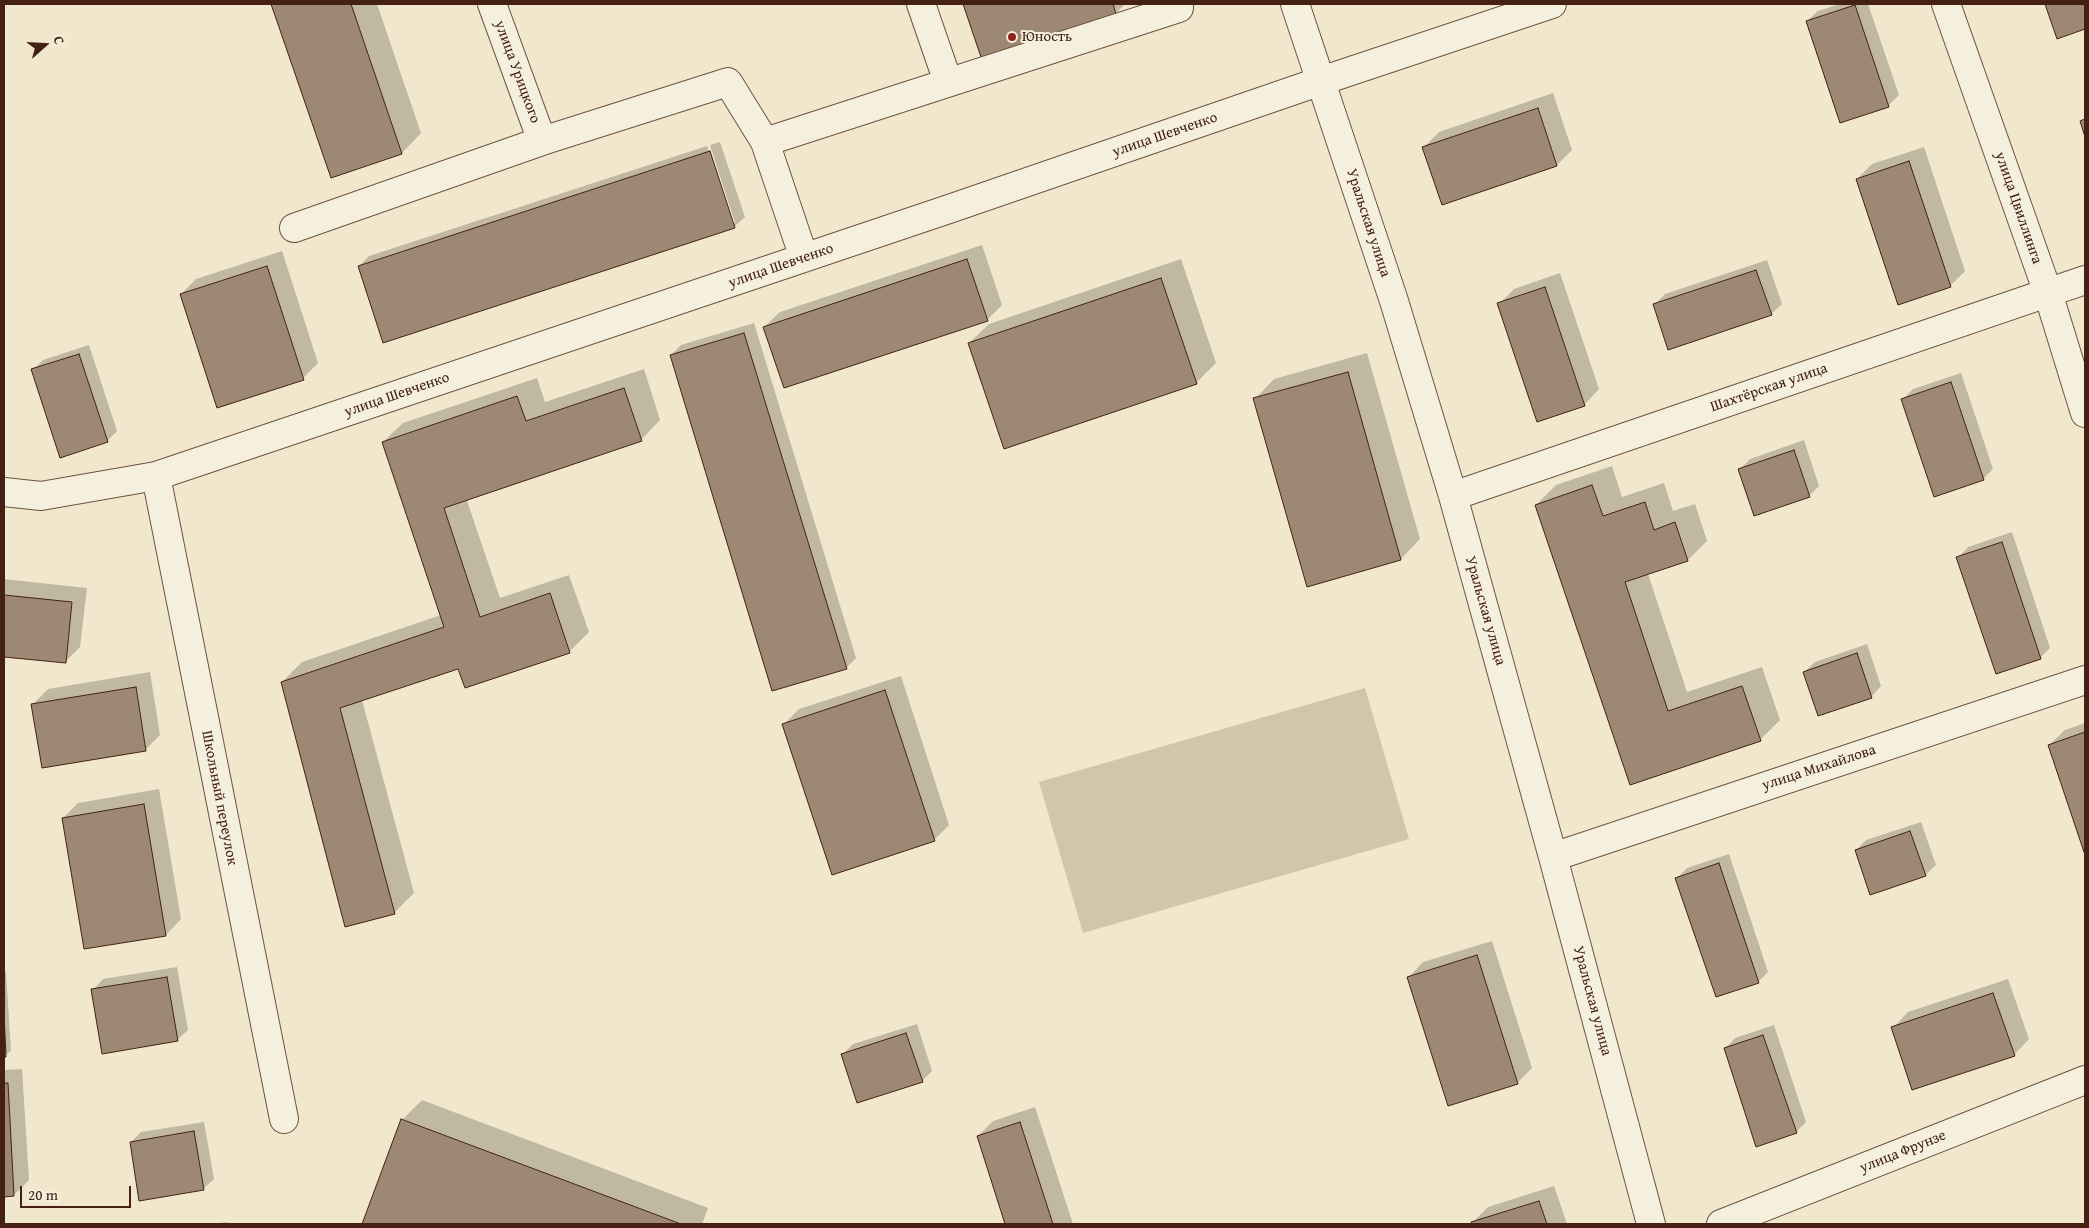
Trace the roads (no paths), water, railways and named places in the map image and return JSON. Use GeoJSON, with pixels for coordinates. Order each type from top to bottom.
{"type":"FeatureCollection","features":[{"type":"Feature","properties":{"kind":"street","name":"улица Урицкого"},"geometry":{"type":"LineString","coordinates":[[492,4],[542,141]]}},
{"type":"Feature","properties":{"kind":"street"},"geometry":{"type":"LineString","coordinates":[[921,4],[948,82]]}},
{"type":"Feature","properties":{"kind":"street"},"geometry":{"type":"LineString","coordinates":[[765,142],[1179,8],[1178,4]]}},
{"type":"Feature","properties":{"kind":"street","name":"Уральская улица"},"geometry":{"type":"LineString","coordinates":[[1295,4],[1394,301],[1453,496],[1553,857],[1651,1224]]}},
{"type":"Feature","properties":{"kind":"street","name":"улица Шевченко"},"geometry":{"type":"LineString","coordinates":[[4,492],[41,496],[156,476],[1552,4]]}},
{"type":"Feature","properties":{"kind":"street","name":"улица Цвиллинга"},"geometry":{"type":"LineString","coordinates":[[1946,4],[2048,292],[2085,413]]}},
{"type":"Feature","properties":{"kind":"street"},"geometry":{"type":"LineString","coordinates":[[294,228],[542,141],[728,82],[765,142],[804,258]]}},
{"type":"Feature","properties":{"kind":"street","name":"Шахтёрская улица"},"geometry":{"type":"LineString","coordinates":[[1453,496],[2085,280]]}},
{"type":"Feature","properties":{"kind":"street","name":"Школьный переулок"},"geometry":{"type":"LineString","coordinates":[[156,476],[284,1119]]}},
{"type":"Feature","properties":{"kind":"street","name":"улица Михайлова"},"geometry":{"type":"LineString","coordinates":[[1553,857],[2085,680]]}},
{"type":"Feature","properties":{"kind":"street","name":"улица Фрунзе"},"geometry":{"type":"LineString","coordinates":[[1720,1224],[2085,1080]]}},
{"type":"Feature","properties":{"kind":"place","name":"Юность"},"geometry":{"type":"Point","coordinates":[1012,37]}}]}
